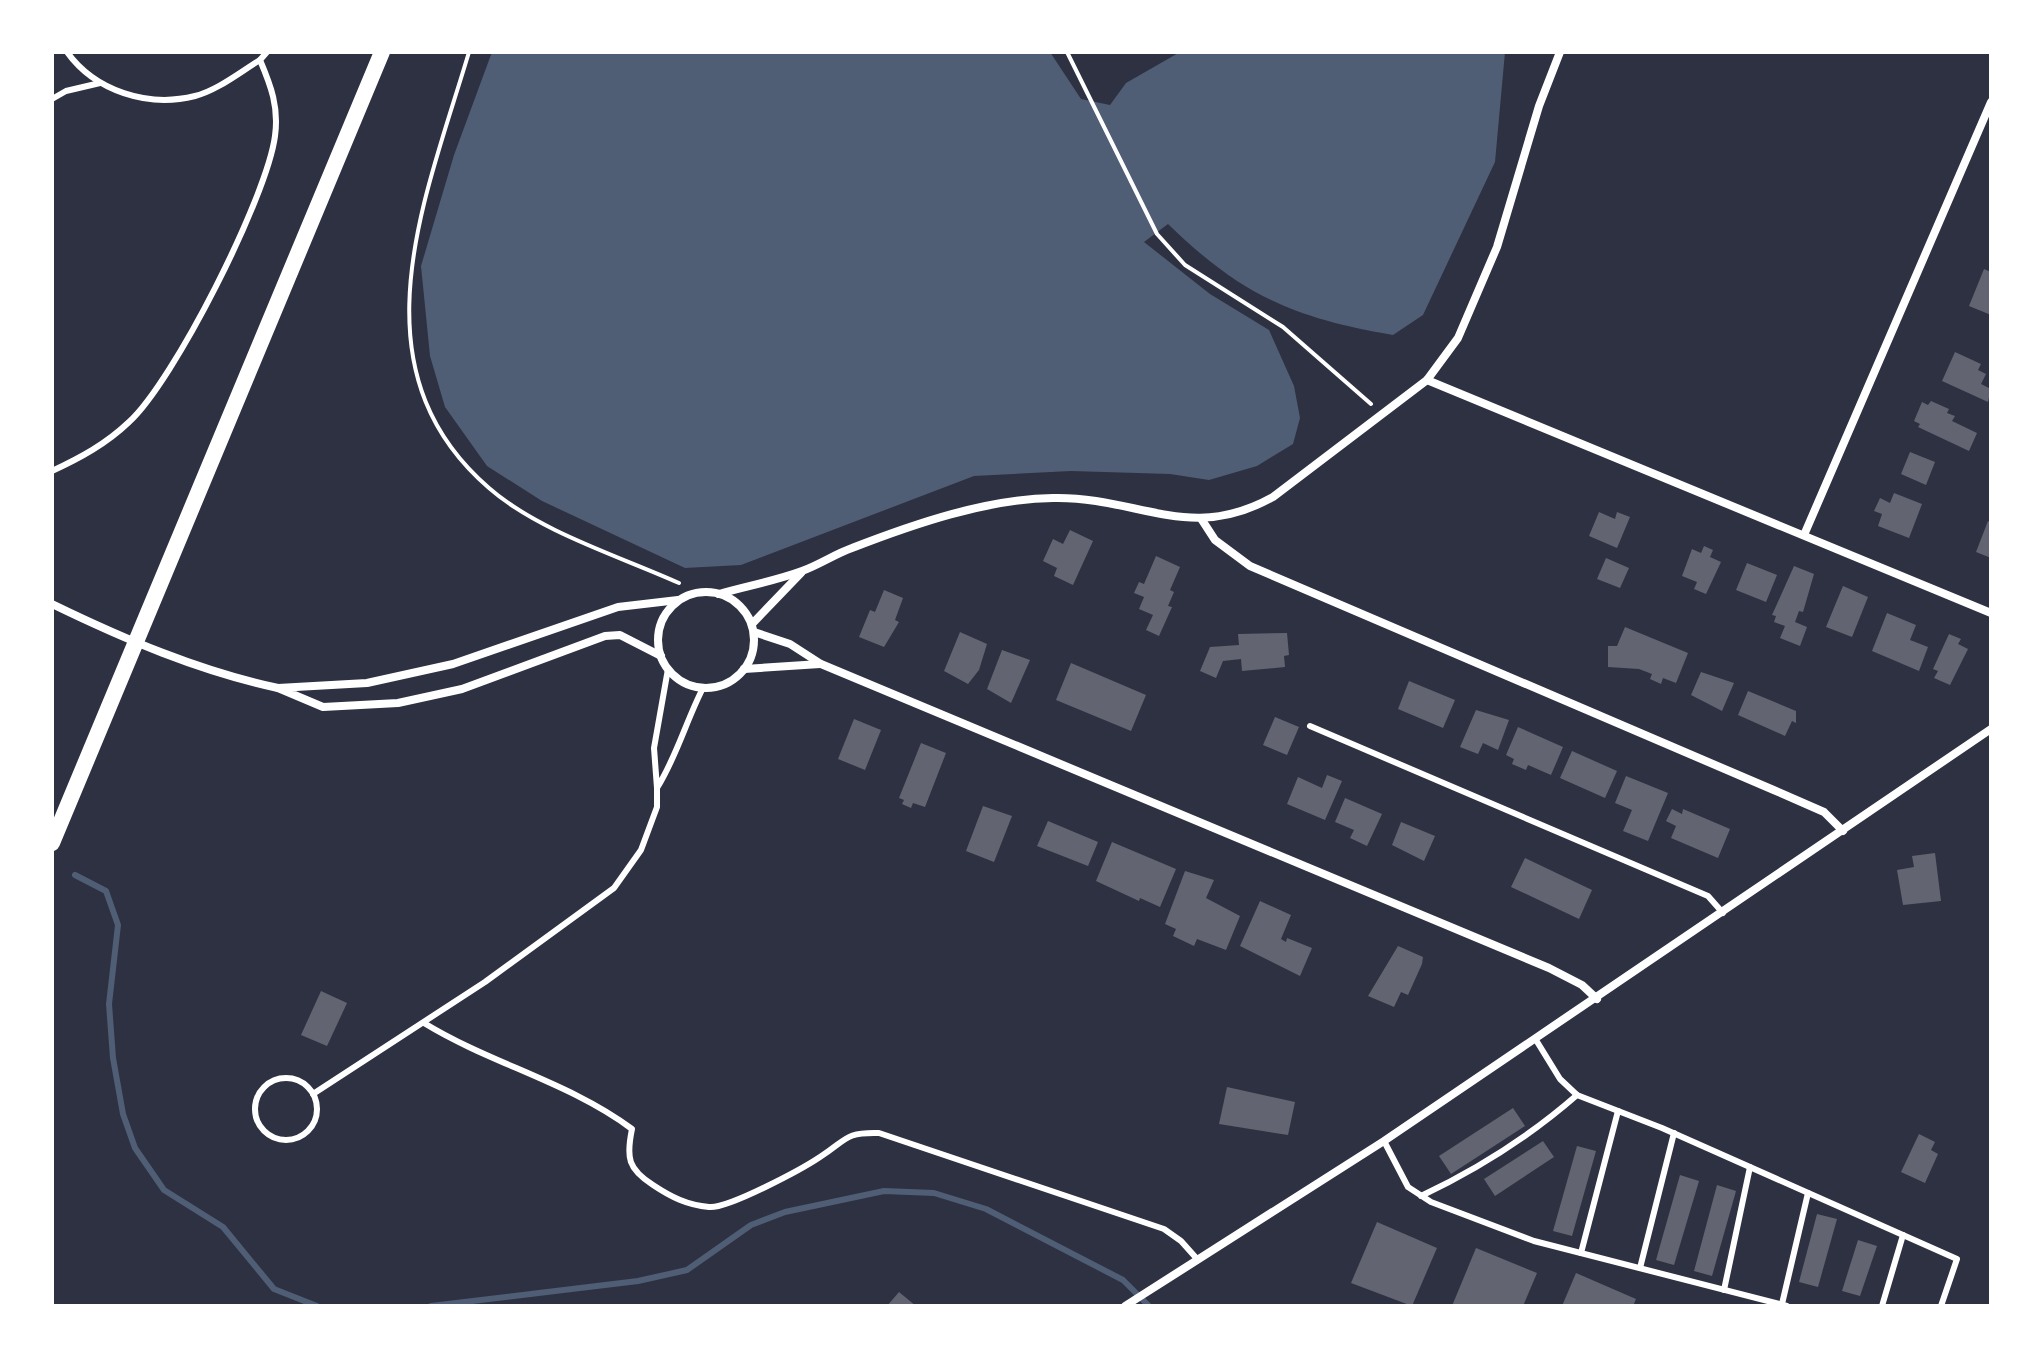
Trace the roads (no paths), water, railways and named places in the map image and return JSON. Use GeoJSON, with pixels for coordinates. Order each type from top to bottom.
{"type":"FeatureCollection","features":[{"type":"Feature","properties":{"kind":"main road"},"geometry":{"type":"LineString","coordinates":[[52,843],[382,52]]}},
{"type":"Feature","properties":{"kind":"street"},"geometry":{"type":"LineString","coordinates":[[719,594],[803,571],[864,544],[962,513],[1014,502],[1082,499],[1202,520],[1250,510],[1273,497],[1427,380],[1458,338],[1484,283],[1560,52]]}},
{"type":"Feature","properties":{"kind":"street"},"geometry":{"type":"LineString","coordinates":[[1804,535],[1991,102]]}},
{"type":"Feature","properties":{"kind":"street"},"geometry":{"type":"LineString","coordinates":[[1427,380],[1991,613]]}},
{"type":"Feature","properties":{"kind":"street"},"geometry":{"type":"LineString","coordinates":[[1202,520],[1215,540],[1250,566],[1824,812],[1843,831]]}},
{"type":"Feature","properties":{"kind":"street"},"geometry":{"type":"LineString","coordinates":[[753,628],[803,571]]}},
{"type":"Feature","properties":{"kind":"street"},"geometry":{"type":"LineString","coordinates":[[278,688],[367,683],[424,670],[618,607],[678,600],[705,592],[719,594],[739,605],[753,628],[751,657],[733,679],[703,688],[684,682],[668,669],[661,656],[660,625],[678,600]]}},
{"type":"Feature","properties":{"kind":"street"},"geometry":{"type":"LineString","coordinates":[[52,604],[136,643],[224,675],[278,688],[323,707],[398,703],[462,689],[605,636],[620,635],[661,656]]}},
{"type":"Feature","properties":{"kind":"street"},"geometry":{"type":"LineString","coordinates":[[753,628],[790,644],[821,664],[1549,968],[1582,985],[1597,999]]}},
{"type":"Feature","properties":{"kind":"street"},"geometry":{"type":"LineString","coordinates":[[744,669],[821,664]]}},
{"type":"Feature","properties":{"kind":"street"},"geometry":{"type":"LineString","coordinates":[[1127,1304],[1384,1141],[1536,1040],[1991,729]]}},
{"type":"Feature","properties":{"kind":"lane"},"geometry":{"type":"LineString","coordinates":[[67,52],[100,83],[126,94],[154,99],[194,96],[260,60],[267,52]]}},
{"type":"Feature","properties":{"kind":"lane"},"geometry":{"type":"LineString","coordinates":[[52,471],[91,452],[131,421],[190,332],[241,233],[266,177],[275,136],[277,101],[260,60]]}},
{"type":"Feature","properties":{"kind":"lane"},"geometry":{"type":"LineString","coordinates":[[52,99],[66,91],[100,83]]}},
{"type":"Feature","properties":{"kind":"lane"},"geometry":{"type":"LineString","coordinates":[[313,1094],[424,1023],[614,888],[630,869],[647,837],[657,807],[654,748],[668,669]]}},
{"type":"Feature","properties":{"kind":"lane"},"geometry":{"type":"LineString","coordinates":[[657,788],[672,764],[684,725],[703,688]]}},
{"type":"Feature","properties":{"kind":"lane"},"geometry":{"type":"LineString","coordinates":[[1310,726],[1708,896],[1723,913]]}},
{"type":"Feature","properties":{"kind":"lane"},"geometry":{"type":"LineString","coordinates":[[424,1023],[505,1065],[571,1091],[606,1110],[632,1129],[627,1153],[637,1175],[676,1200],[712,1208],[787,1175],[820,1157],[854,1132],[879,1133],[1164,1229],[1181,1241],[1198,1260]]}},
{"type":"Feature","properties":{"kind":"lane"},"geometry":{"type":"LineString","coordinates":[[1536,1040],[1560,1079],[1577,1095],[1674,1133],[1957,1259],[1941,1306]]}},
{"type":"Feature","properties":{"kind":"lane"},"geometry":{"type":"LineString","coordinates":[[276,1079],[297,1079],[313,1094],[317,1103],[314,1122],[300,1136],[281,1140],[272,1137],[258,1123],[255,1102],[266,1084],[276,1079]]}},
{"type":"Feature","properties":{"kind":"lane"},"geometry":{"type":"LineString","coordinates":[[1421,1196],[1470,1172],[1544,1124],[1577,1095]]}},
{"type":"Feature","properties":{"kind":"lane"},"geometry":{"type":"LineString","coordinates":[[1581,1253],[1618,1111]]}},
{"type":"Feature","properties":{"kind":"lane"},"geometry":{"type":"LineString","coordinates":[[1640,1268],[1674,1133]]}},
{"type":"Feature","properties":{"kind":"lane"},"geometry":{"type":"LineString","coordinates":[[1384,1141],[1408,1187],[1421,1196],[1534,1241],[1784,1305],[1808,1193]]}},
{"type":"Feature","properties":{"kind":"lane"},"geometry":{"type":"LineString","coordinates":[[1724,1290],[1750,1167]]}},
{"type":"Feature","properties":{"kind":"lane"},"geometry":{"type":"LineString","coordinates":[[1882,1306],[1903,1235]]}},
{"type":"Feature","properties":{"kind":"water"},"geometry":{"type":"Polygon","coordinates":[[[492,52],[1050,52],[1081,99],[1110,105],[1126,83],[1180,52],[1505,52],[1495,162],[1423,315],[1393,335],[1326,320],[1270,300],[1220,269],[1168,224],[1144,242],[1210,294],[1269,330],[1294,386],[1300,418],[1293,444],[1257,466],[1209,480],[1170,474],[1071,471],[974,476],[741,565],[685,568],[542,501],[487,466],[445,407],[430,356],[421,266],[454,155],[492,52]]]}},
{"type":"Feature","properties":{"kind":"waterway"},"geometry":{"type":"LineString","coordinates":[[75,875],[106,891],[118,925],[109,1004],[113,1058],[123,1114],[135,1148],[164,1190],[223,1227],[274,1289],[317,1306]]}},
{"type":"Feature","properties":{"kind":"waterway"},"geometry":{"type":"LineString","coordinates":[[431,1306],[638,1281],[687,1270],[751,1225],[785,1212],[884,1191],[934,1193],[986,1209],[1123,1280],[1149,1306]]}}]}
